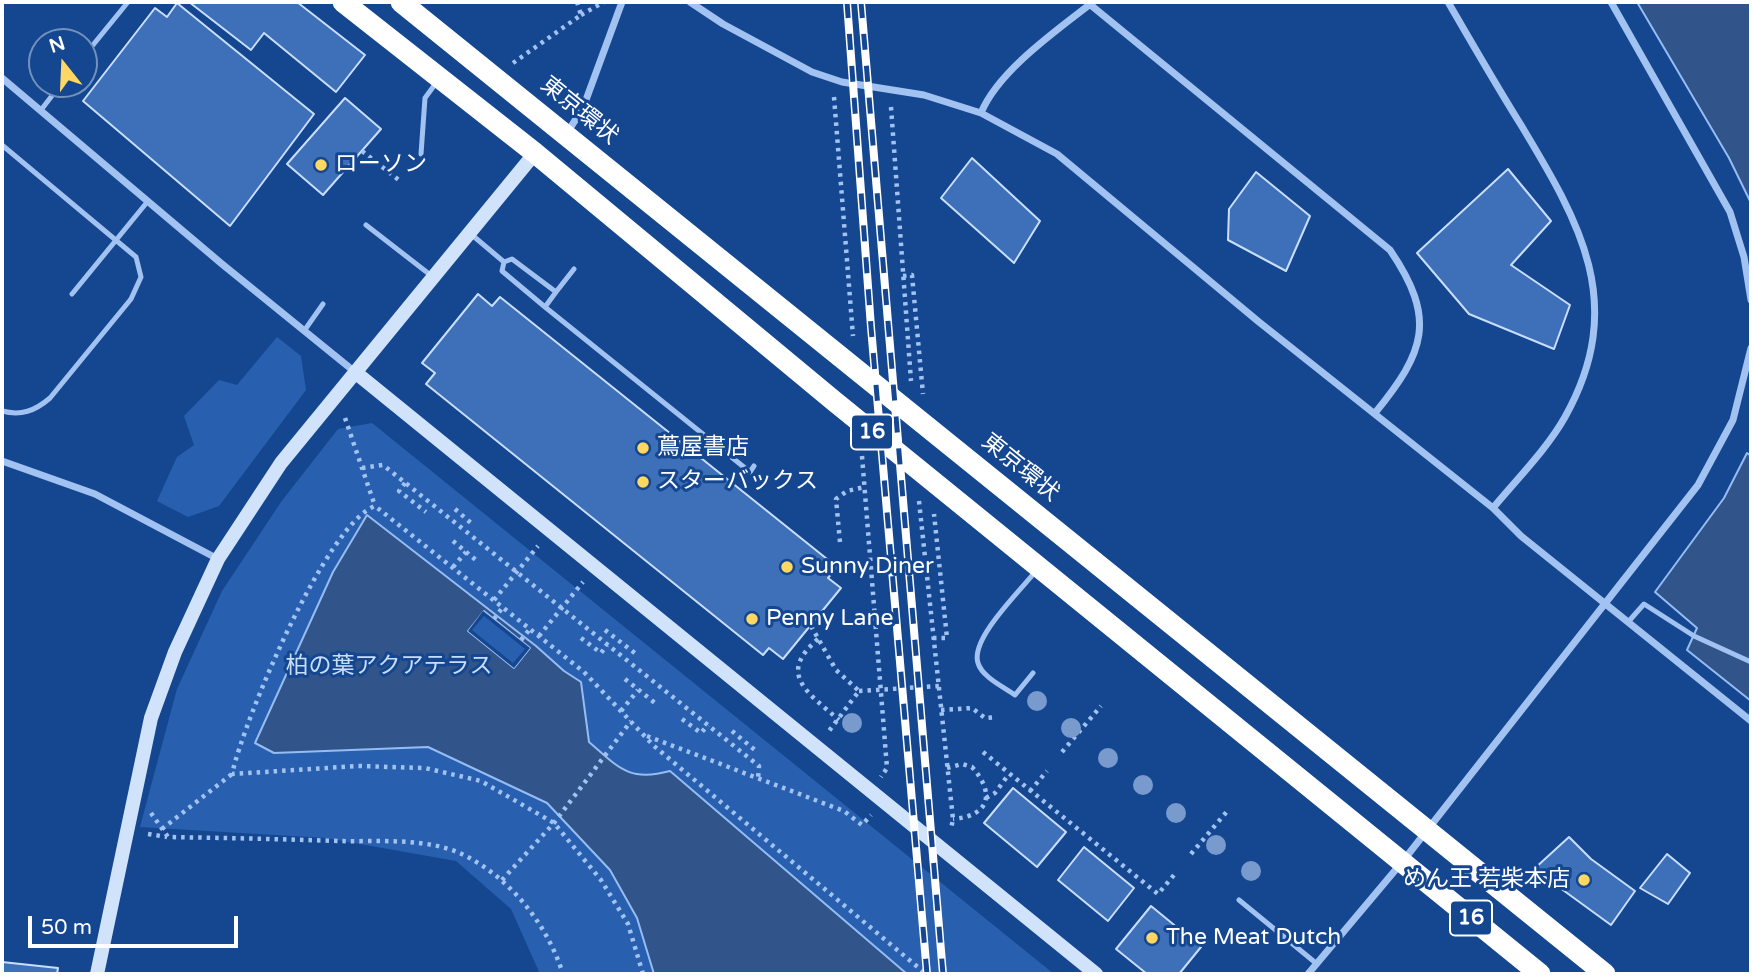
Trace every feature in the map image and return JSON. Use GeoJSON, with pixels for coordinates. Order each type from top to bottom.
{"type":"FeatureCollection","features":[{"type":"Feature","properties":{"kind":"highway","name":"16"},"geometry":{"type":"LineString","coordinates":[[343,2],[535,153],[1539,974]]}},
{"type":"Feature","properties":{"kind":"highway","name":"東京環状"},"geometry":{"type":"LineString","coordinates":[[401,2],[1605,974]]}},
{"type":"Feature","properties":{"kind":"street"},"geometry":{"type":"LineString","coordinates":[[567,134],[583,108],[622,2]]}},
{"type":"Feature","properties":{"kind":"street"},"geometry":{"type":"LineString","coordinates":[[690,2],[723,24],[790,60],[833,79],[924,95],[981,113],[1057,154],[1493,508],[1521,536],[1751,721]]}},
{"type":"Feature","properties":{"kind":"street"},"geometry":{"type":"LineString","coordinates":[[1448,2],[1574,217],[1591,267],[1594,304],[1592,344],[1582,378],[1565,418],[1493,508]]}},
{"type":"Feature","properties":{"kind":"street"},"geometry":{"type":"LineString","coordinates":[[1611,2],[1730,212],[1745,257],[1751,300]]}},
{"type":"Feature","properties":{"kind":"street"},"geometry":{"type":"LineString","coordinates":[[981,113],[989,93],[1090,3],[1390,250],[1418,298],[1418,342],[1404,377],[1375,413]]}},
{"type":"Feature","properties":{"kind":"street"},"geometry":{"type":"LineString","coordinates":[[2,78],[304,331],[1096,974]]}},
{"type":"Feature","properties":{"kind":"street"},"geometry":{"type":"LineString","coordinates":[[97,974],[151,718],[175,652],[218,559],[281,463],[535,153]]}},
{"type":"Feature","properties":{"kind":"street"},"geometry":{"type":"LineString","coordinates":[[1308,974],[1403,861],[1698,485],[1733,420],[1751,348]]}},
{"type":"Feature","properties":{"kind":"street"},"geometry":{"type":"LineString","coordinates":[[2,461],[95,494],[218,559]]}},
{"type":"Feature","properties":{"kind":"lane"},"geometry":{"type":"LineString","coordinates":[[98,38],[128,2]]}},
{"type":"Feature","properties":{"kind":"lane"},"geometry":{"type":"LineString","coordinates":[[421,154],[425,99],[440,78]]}},
{"type":"Feature","properties":{"kind":"lane"},"geometry":{"type":"LineString","coordinates":[[41,110],[50,98]]}},
{"type":"Feature","properties":{"kind":"lane"},"geometry":{"type":"LineString","coordinates":[[2,145],[136,257],[141,277],[131,299],[50,398],[38,409],[15,414],[2,411]]}},
{"type":"Feature","properties":{"kind":"lane"},"geometry":{"type":"LineString","coordinates":[[72,294],[148,201]]}},
{"type":"Feature","properties":{"kind":"lane"},"geometry":{"type":"LineString","coordinates":[[366,225],[433,277]]}},
{"type":"Feature","properties":{"kind":"lane"},"geometry":{"type":"LineString","coordinates":[[469,233],[504,262]]}},
{"type":"Feature","properties":{"kind":"lane"},"geometry":{"type":"LineString","coordinates":[[504,262],[512,259],[556,292]]}},
{"type":"Feature","properties":{"kind":"lane"},"geometry":{"type":"LineString","coordinates":[[504,262],[502,271],[545,307],[750,472],[754,467]]}},
{"type":"Feature","properties":{"kind":"lane"},"geometry":{"type":"LineString","coordinates":[[545,307],[575,269]]}},
{"type":"Feature","properties":{"kind":"lane"},"geometry":{"type":"LineString","coordinates":[[304,331],[323,304]]}},
{"type":"Feature","properties":{"kind":"lane"},"geometry":{"type":"LineString","coordinates":[[1034,673],[1015,695],[982,671],[977,662],[976,650],[983,635],[1039,567]]}},
{"type":"Feature","properties":{"kind":"lane"},"geometry":{"type":"LineString","coordinates":[[1629,621],[1644,604],[1694,636],[1751,662]]}},
{"type":"Feature","properties":{"kind":"lane"},"geometry":{"type":"LineString","coordinates":[[1239,900],[1317,964]]}},
{"type":"Feature","properties":{"kind":"path"},"geometry":{"type":"LineString","coordinates":[[577,2],[581,15]]}},
{"type":"Feature","properties":{"kind":"path"},"geometry":{"type":"LineString","coordinates":[[494,76],[604,2]]}},
{"type":"Feature","properties":{"kind":"path"},"geometry":{"type":"LineString","coordinates":[[833,79],[854,343]]}},
{"type":"Feature","properties":{"kind":"path"},"geometry":{"type":"LineString","coordinates":[[889,89],[911,390]]}},
{"type":"Feature","properties":{"kind":"path"},"geometry":{"type":"LineString","coordinates":[[362,151],[400,181]]}},
{"type":"Feature","properties":{"kind":"path"},"geometry":{"type":"LineString","coordinates":[[903,276],[912,275],[921,374]]}},
{"type":"Feature","properties":{"kind":"path"},"geometry":{"type":"LineString","coordinates":[[342,411],[375,506],[584,672],[646,736],[926,974]]}},
{"type":"Feature","properties":{"kind":"path"},"geometry":{"type":"LineString","coordinates":[[862,452],[887,768],[880,778]]}},
{"type":"Feature","properties":{"kind":"path"},"geometry":{"type":"LineString","coordinates":[[362,468],[383,465],[759,766],[758,779]]}},
{"type":"Feature","properties":{"kind":"path"},"geometry":{"type":"LineString","coordinates":[[405,483],[399,491],[426,512]]}},
{"type":"Feature","properties":{"kind":"path"},"geometry":{"type":"LineString","coordinates":[[840,542],[836,499],[847,491],[865,487]]}},
{"type":"Feature","properties":{"kind":"path"},"geometry":{"type":"LineString","coordinates":[[918,498],[953,819],[953,827],[948,832]]}},
{"type":"Feature","properties":{"kind":"path"},"geometry":{"type":"LineString","coordinates":[[232,774],[238,746],[276,651],[322,567],[363,511],[375,506]]}},
{"type":"Feature","properties":{"kind":"path"},"geometry":{"type":"LineString","coordinates":[[451,520],[456,510],[471,523]]}},
{"type":"Feature","properties":{"kind":"path"},"geometry":{"type":"LineString","coordinates":[[933,638],[947,638],[935,529]]}},
{"type":"Feature","properties":{"kind":"path"},"geometry":{"type":"LineString","coordinates":[[453,541],[477,561]]}},
{"type":"Feature","properties":{"kind":"path"},"geometry":{"type":"LineString","coordinates":[[494,600],[539,545]]}},
{"type":"Feature","properties":{"kind":"path"},"geometry":{"type":"LineString","coordinates":[[453,567],[466,552]]}},
{"type":"Feature","properties":{"kind":"path"},"geometry":{"type":"LineString","coordinates":[[539,636],[583,581]]}},
{"type":"Feature","properties":{"kind":"path"},"geometry":{"type":"LineString","coordinates":[[494,619],[503,607]]}},
{"type":"Feature","properties":{"kind":"path"},"geometry":{"type":"LineString","coordinates":[[811,626],[836,670],[859,691],[939,686]]}},
{"type":"Feature","properties":{"kind":"path"},"geometry":{"type":"LineString","coordinates":[[520,640],[530,629]]}},
{"type":"Feature","properties":{"kind":"path"},"geometry":{"type":"LineString","coordinates":[[605,630],[633,652],[624,659]]}},
{"type":"Feature","properties":{"kind":"path"},"geometry":{"type":"LineString","coordinates":[[581,638],[601,653],[607,645]]}},
{"type":"Feature","properties":{"kind":"path"},"geometry":{"type":"LineString","coordinates":[[818,639],[804,651],[798,661],[797,672],[813,696],[839,720]]}},
{"type":"Feature","properties":{"kind":"path"},"geometry":{"type":"LineString","coordinates":[[625,680],[655,704]]}},
{"type":"Feature","properties":{"kind":"path"},"geometry":{"type":"LineString","coordinates":[[621,711],[638,690]]}},
{"type":"Feature","properties":{"kind":"path"},"geometry":{"type":"LineString","coordinates":[[826,734],[859,691]]}},
{"type":"Feature","properties":{"kind":"path"},"geometry":{"type":"LineString","coordinates":[[1062,752],[1101,706]]}},
{"type":"Feature","properties":{"kind":"path"},"geometry":{"type":"LineString","coordinates":[[941,710],[971,708],[985,718],[997,717]]}},
{"type":"Feature","properties":{"kind":"path"},"geometry":{"type":"LineString","coordinates":[[682,719],[701,733],[708,725]]}},
{"type":"Feature","properties":{"kind":"path"},"geometry":{"type":"LineString","coordinates":[[502,880],[559,818],[631,721]]}},
{"type":"Feature","properties":{"kind":"path"},"geometry":{"type":"LineString","coordinates":[[732,731],[756,751]]}},
{"type":"Feature","properties":{"kind":"path"},"geometry":{"type":"LineString","coordinates":[[646,736],[844,811],[862,825],[872,815]]}},
{"type":"Feature","properties":{"kind":"path"},"geometry":{"type":"LineString","coordinates":[[732,744],[739,737]]}},
{"type":"Feature","properties":{"kind":"path"},"geometry":{"type":"LineString","coordinates":[[983,752],[1158,894],[1174,874]]}},
{"type":"Feature","properties":{"kind":"path"},"geometry":{"type":"LineString","coordinates":[[947,768],[962,764],[972,766],[982,781],[986,798],[984,807],[971,818],[953,819]]}},
{"type":"Feature","properties":{"kind":"path"},"geometry":{"type":"LineString","coordinates":[[162,829],[232,774],[358,766],[425,768],[481,781],[554,823],[601,880],[628,924],[643,974]]}},
{"type":"Feature","properties":{"kind":"path"},"geometry":{"type":"LineString","coordinates":[[1030,791],[1047,771]]}},
{"type":"Feature","properties":{"kind":"path"},"geometry":{"type":"LineString","coordinates":[[986,798],[995,793],[1009,774]]}},
{"type":"Feature","properties":{"kind":"path"},"geometry":{"type":"LineString","coordinates":[[1191,854],[1229,809]]}},
{"type":"Feature","properties":{"kind":"path"},"geometry":{"type":"LineString","coordinates":[[150,811],[168,837]]}},
{"type":"Feature","properties":{"kind":"path"},"geometry":{"type":"LineString","coordinates":[[145,834],[168,837],[414,843],[462,854],[502,880],[520,898],[548,937],[563,974]]}},
{"type":"Feature","properties":{"kind":"green space"},"geometry":{"type":"Polygon","coordinates":[[[277,337],[301,356],[306,390],[219,506],[188,517],[157,501],[177,457],[194,445],[184,416],[219,380],[237,385],[277,337]]]}},
{"type":"Feature","properties":{"kind":"green space","name":"柏の葉アクアテラス"},"geometry":{"type":"Polygon","coordinates":[[[372,423],[1054,974],[540,974],[511,909],[456,861],[326,838],[140,827],[177,689],[222,591],[281,502],[338,429],[372,423]]]}},
{"type":"Feature","properties":{"kind":"shaded area"},"geometry":{"type":"Polygon","coordinates":[[[1637,2],[1751,2],[1751,203],[1729,158],[1637,2]]]}},
{"type":"Feature","properties":{"kind":"shaded area"},"geometry":{"type":"Polygon","coordinates":[[[1747,453],[1751,456],[1751,701],[1687,650],[1697,628],[1655,592],[1724,498],[1747,453]]]}},
{"type":"Feature","properties":{"kind":"shaded area"},"geometry":{"type":"Polygon","coordinates":[[[367,515],[581,682],[589,742],[617,766],[634,774],[644,775],[670,771],[907,974],[654,974],[637,918],[610,870],[547,803],[428,747],[274,753],[255,743],[333,572],[367,515]],[[484,611],[468,631],[514,668],[530,648],[484,611]]]}},
{"type":"Feature","properties":{"kind":"pier"},"geometry":{"type":"Polygon","coordinates":[[[483,611],[530,648],[514,668],[468,631],[483,611]],[[484,616],[472,630],[513,663],[525,649],[484,616]]]}},
{"type":"Feature","properties":{"kind":"building"},"geometry":{"type":"Polygon","coordinates":[[[189,2],[297,2],[365,55],[336,92],[264,33],[251,50],[189,2]]]}},
{"type":"Feature","properties":{"kind":"building"},"geometry":{"type":"Polygon","coordinates":[[[177,3],[314,114],[230,226],[83,101],[85,98],[98,98],[98,82],[155,8],[167,17],[177,3]]]}},
{"type":"Feature","properties":{"kind":"building"},"geometry":{"type":"Polygon","coordinates":[[[345,98],[381,129],[323,195],[287,164],[345,98]]]}},
{"type":"Feature","properties":{"kind":"building"},"geometry":{"type":"Polygon","coordinates":[[[972,158],[1040,221],[1014,263],[941,198],[972,158]]]}},
{"type":"Feature","properties":{"kind":"building"},"geometry":{"type":"Polygon","coordinates":[[[1508,169],[1551,221],[1511,265],[1570,305],[1554,349],[1469,314],[1417,253],[1508,169]]]}},
{"type":"Feature","properties":{"kind":"building"},"geometry":{"type":"Polygon","coordinates":[[[1256,172],[1310,216],[1286,271],[1228,240],[1229,209],[1256,172]]]}},
{"type":"Feature","properties":{"kind":"building"},"geometry":{"type":"Polygon","coordinates":[[[478,294],[492,306],[500,297],[837,567],[828,578],[841,588],[783,659],[769,648],[763,655],[426,384],[435,373],[422,363],[478,294]]]}},
{"type":"Feature","properties":{"kind":"building"},"geometry":{"type":"Polygon","coordinates":[[[1013,788],[1066,832],[1037,867],[984,823],[1013,788]]]}},
{"type":"Feature","properties":{"kind":"building","name":"めん王 若柴本店"},"geometry":{"type":"Polygon","coordinates":[[[1569,837],[1591,859],[1635,891],[1611,925],[1534,869],[1569,837]]]}},
{"type":"Feature","properties":{"kind":"building"},"geometry":{"type":"Polygon","coordinates":[[[1084,847],[1134,888],[1108,921],[1058,880],[1084,847]]]}},
{"type":"Feature","properties":{"kind":"building"},"geometry":{"type":"Polygon","coordinates":[[[1667,854],[1690,873],[1668,904],[1640,888],[1667,854]]]}},
{"type":"Feature","properties":{"kind":"building"},"geometry":{"type":"Polygon","coordinates":[[[1151,906],[1201,947],[1179,974],[1147,974],[1116,949],[1151,906]]]}},
{"type":"Feature","properties":{"kind":"building"},"geometry":{"type":"Polygon","coordinates":[[[2,962],[58,968],[57,974],[2,974],[2,962]]]}},
{"type":"Feature","properties":{"kind":"railway"},"geometry":{"type":"LineString","coordinates":[[847,2],[871,327],[927,974]]}},
{"type":"Feature","properties":{"kind":"railway"},"geometry":{"type":"LineString","coordinates":[[861,2],[943,974]]}},
{"type":"Feature","properties":{"kind":"place","name":"ローソン"},"geometry":{"type":"Point","coordinates":[321,165]}},
{"type":"Feature","properties":{"kind":"place","name":"蔦屋書店"},"geometry":{"type":"Point","coordinates":[643,448]}},
{"type":"Feature","properties":{"kind":"place","name":"スターバックス"},"geometry":{"type":"Point","coordinates":[643,482]}},
{"type":"Feature","properties":{"kind":"place","name":"Sunny Diner"},"geometry":{"type":"Point","coordinates":[787,567]}},
{"type":"Feature","properties":{"kind":"place","name":"Penny Lane"},"geometry":{"type":"Point","coordinates":[752,619]}},
{"type":"Feature","properties":{"kind":"place","name":"めん王 若柴本店"},"geometry":{"type":"Point","coordinates":[1584,880]}},
{"type":"Feature","properties":{"kind":"place","name":"The Meat Dutch"},"geometry":{"type":"Point","coordinates":[1152,938]}}]}
